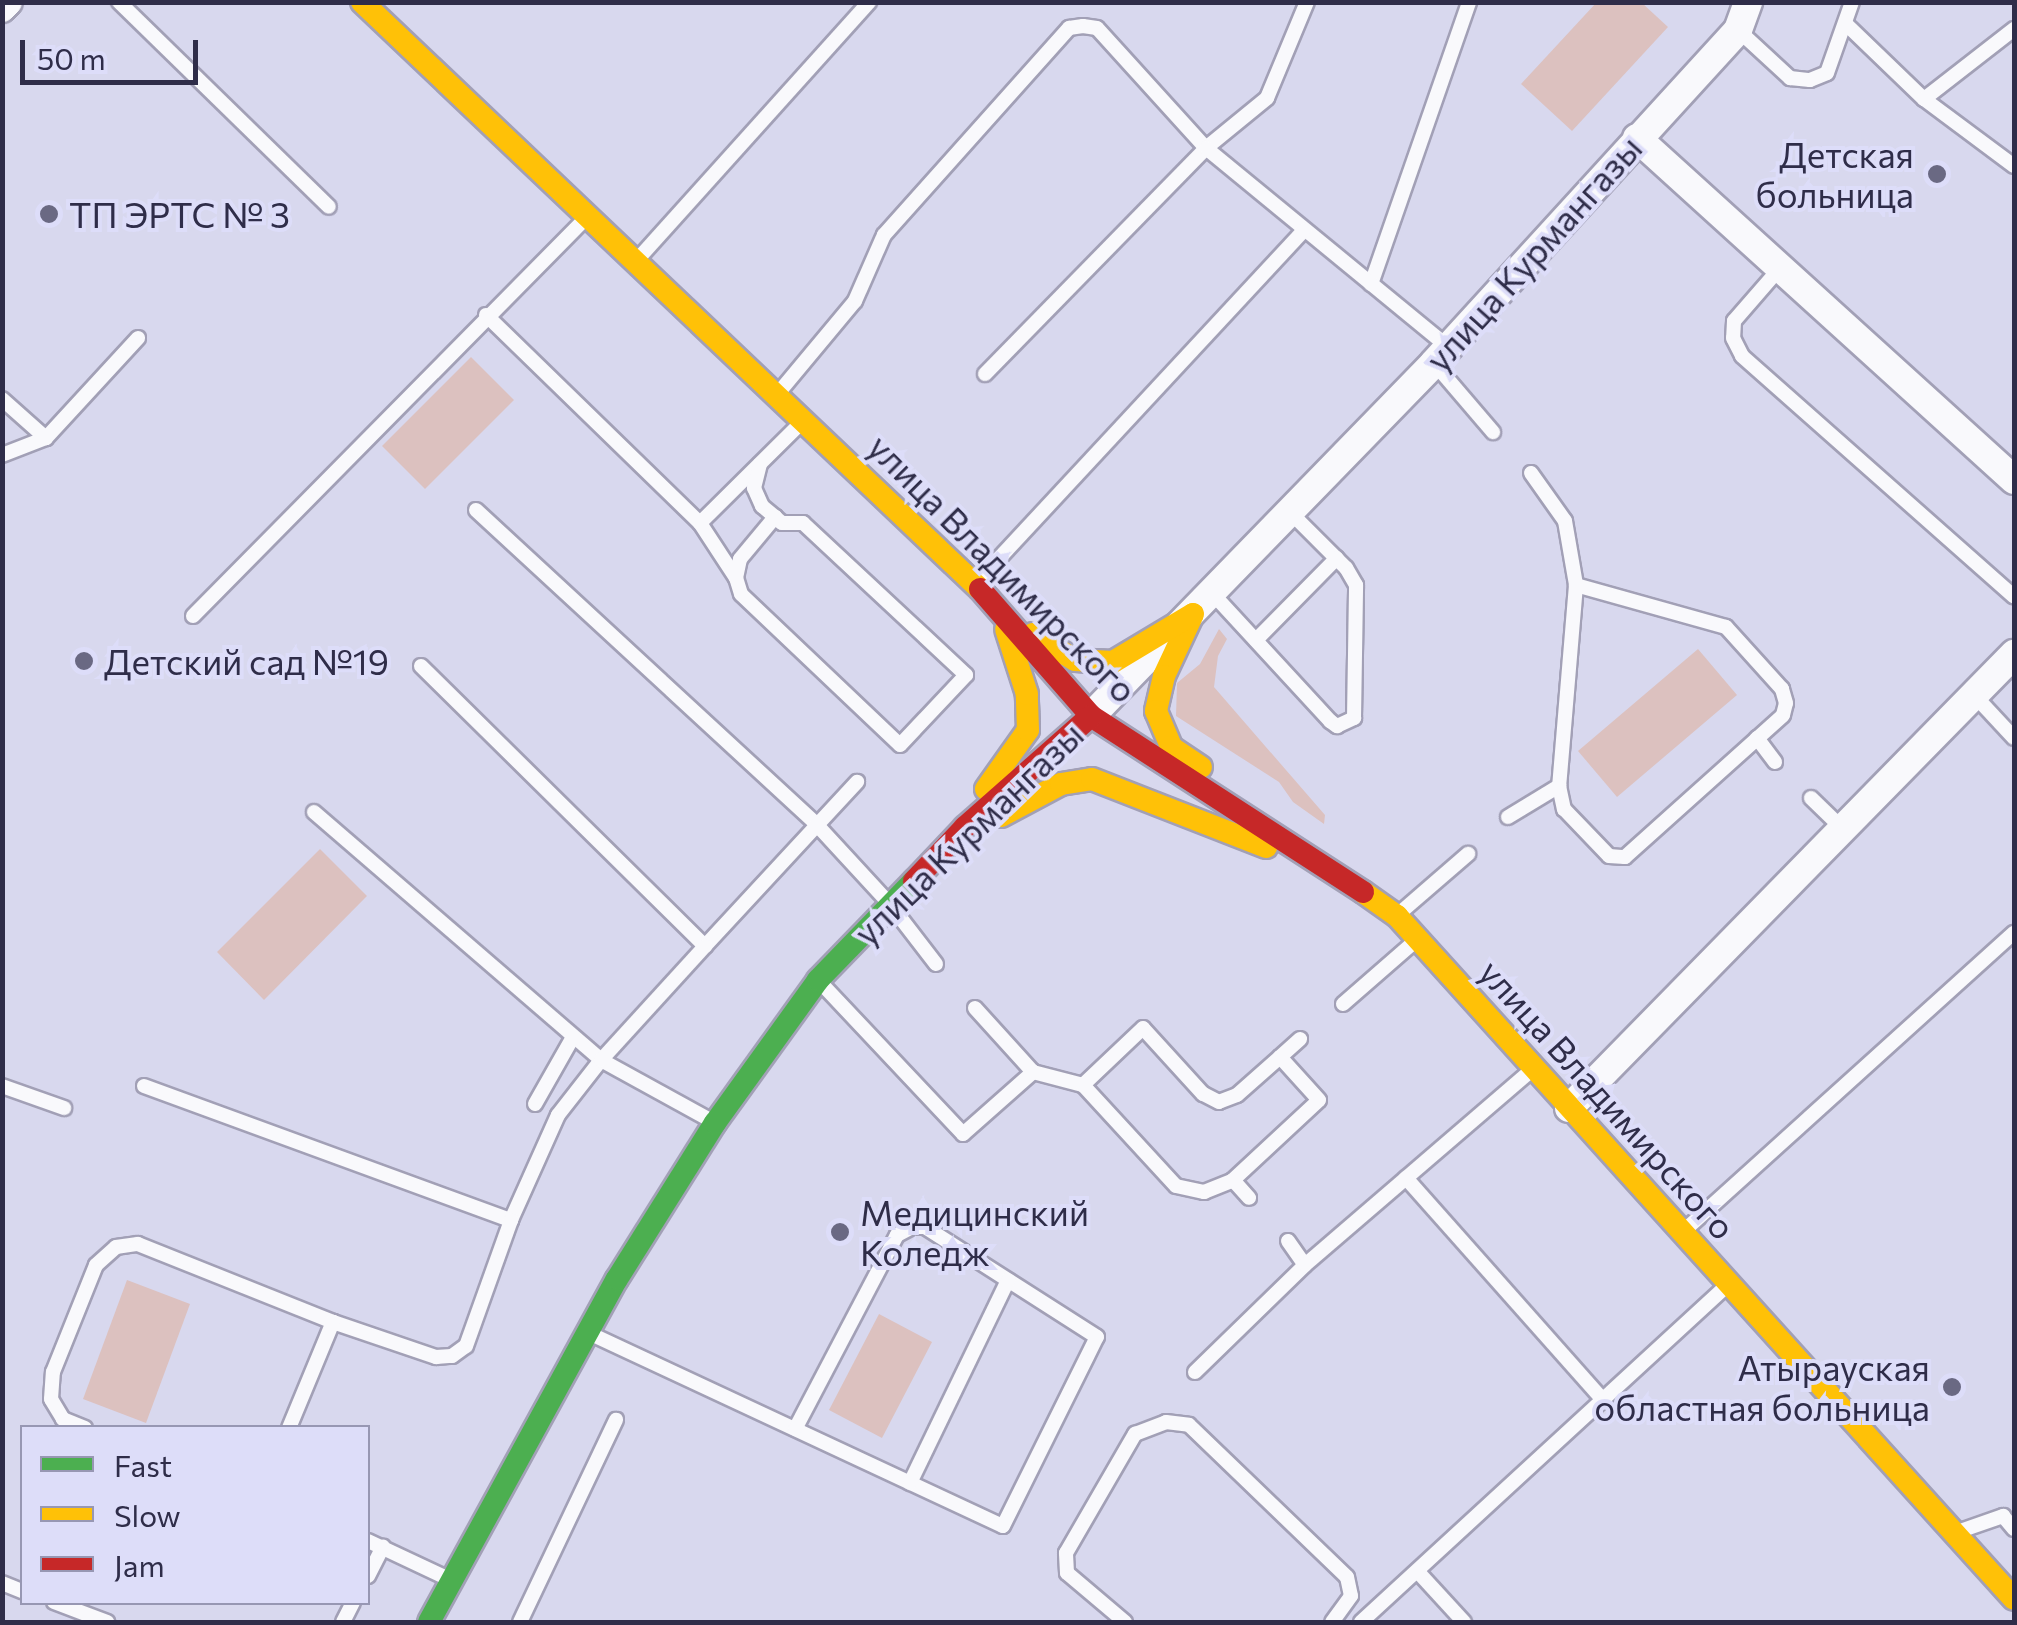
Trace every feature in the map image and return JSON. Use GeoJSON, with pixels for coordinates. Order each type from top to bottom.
{"type":"FeatureCollection","features":[{"type":"Feature","properties":{"kind":"street"},"geometry":{"type":"LineString","coordinates":[[2,8],[8,2]]}},
{"type":"Feature","properties":{"kind":"street","name":"улица Владимирского"},"geometry":{"type":"LineString","coordinates":[[362,2],[974,584],[1091,716],[1300,848],[1397,916],[2014,1599]]}},
{"type":"Feature","properties":{"kind":"street","name":"улица Курмангазы"},"geometry":{"type":"LineString","coordinates":[[429,1622],[588,1332],[715,1122],[818,980],[965,827],[1091,716],[1290,514],[1738,30],[1748,2]]}},
{"type":"Feature","properties":{"kind":"street"},"geometry":{"type":"LineString","coordinates":[[1636,138],[2014,480]]}},
{"type":"Feature","properties":{"kind":"street"},"geometry":{"type":"LineString","coordinates":[[1000,613],[1075,660],[1112,662],[1203,604]]}},
{"type":"Feature","properties":{"kind":"street"},"geometry":{"type":"LineString","coordinates":[[1203,604],[1164,676],[1156,711],[1171,747],[1276,817],[1300,848]]}},
{"type":"Feature","properties":{"kind":"street"},"geometry":{"type":"LineString","coordinates":[[965,827],[996,772],[1028,730],[1028,694],[1000,613]]}},
{"type":"Feature","properties":{"kind":"street"},"geometry":{"type":"LineString","coordinates":[[1569,1108],[1845,831],[2014,654]]}},
{"type":"Feature","properties":{"kind":"street"},"geometry":{"type":"LineString","coordinates":[[965,827],[1004,815],[1061,784],[1092,779],[1120,786],[1257,847],[1300,848]]}},
{"type":"Feature","properties":{"kind":"lane"},"geometry":{"type":"LineString","coordinates":[[118,2],[329,207]]}},
{"type":"Feature","properties":{"kind":"lane"},"geometry":{"type":"LineString","coordinates":[[636,260],[869,2]]}},
{"type":"Feature","properties":{"kind":"lane"},"geometry":{"type":"LineString","coordinates":[[985,374],[1206,148],[1268,98],[1306,2]]}},
{"type":"Feature","properties":{"kind":"lane"},"geometry":{"type":"LineString","coordinates":[[1371,284],[1469,2]]}},
{"type":"Feature","properties":{"kind":"lane"},"geometry":{"type":"LineString","coordinates":[[1738,30],[1790,78],[1810,80],[1827,73],[1852,2]]}},
{"type":"Feature","properties":{"kind":"lane"},"geometry":{"type":"LineString","coordinates":[[1847,25],[1924,99],[2014,166]]}},
{"type":"Feature","properties":{"kind":"lane"},"geometry":{"type":"LineString","coordinates":[[776,395],[855,301],[884,235],[1068,28],[1097,28],[1206,148],[1371,284],[1440,354],[1493,432]]}},
{"type":"Feature","properties":{"kind":"lane"},"geometry":{"type":"LineString","coordinates":[[1924,99],[2014,29]]}},
{"type":"Feature","properties":{"kind":"lane"},"geometry":{"type":"LineString","coordinates":[[193,616],[486,315],[588,216]]}},
{"type":"Feature","properties":{"kind":"lane"},"geometry":{"type":"LineString","coordinates":[[974,584],[1304,230]]}},
{"type":"Feature","properties":{"kind":"lane"},"geometry":{"type":"LineString","coordinates":[[1780,268],[1734,321],[1733,338],[1742,356],[2014,596]]}},
{"type":"Feature","properties":{"kind":"lane"},"geometry":{"type":"LineString","coordinates":[[486,315],[700,523],[736,578],[741,594],[900,746],[966,674],[803,523],[782,523],[762,506],[754,488],[760,464]]}},
{"type":"Feature","properties":{"kind":"lane"},"geometry":{"type":"LineString","coordinates":[[2,456],[46,438],[138,338]]}},
{"type":"Feature","properties":{"kind":"lane"},"geometry":{"type":"LineString","coordinates":[[2,399],[46,438]]}},
{"type":"Feature","properties":{"kind":"lane"},"geometry":{"type":"LineString","coordinates":[[700,523],[803,420]]}},
{"type":"Feature","properties":{"kind":"lane"},"geometry":{"type":"LineString","coordinates":[[1531,474],[1565,521],[1576,585],[1560,786],[1564,809],[1609,856],[1625,857],[1783,714],[1786,703],[1782,689],[1726,627],[1576,585]]}},
{"type":"Feature","properties":{"kind":"lane"},"geometry":{"type":"LineString","coordinates":[[476,510],[817,825],[889,903],[936,964]]}},
{"type":"Feature","properties":{"kind":"lane"},"geometry":{"type":"LineString","coordinates":[[1203,604],[1256,640],[1330,722],[1337,726],[1354,718],[1356,585],[1337,558],[1290,514]]}},
{"type":"Feature","properties":{"kind":"lane"},"geometry":{"type":"LineString","coordinates":[[736,578],[740,559],[775,517]]}},
{"type":"Feature","properties":{"kind":"lane"},"geometry":{"type":"LineString","coordinates":[[1256,640],[1337,558]]}},
{"type":"Feature","properties":{"kind":"lane"},"geometry":{"type":"LineString","coordinates":[[421,666],[705,946]]}},
{"type":"Feature","properties":{"kind":"lane"},"geometry":{"type":"LineString","coordinates":[[1975,696],[2014,738]]}},
{"type":"Feature","properties":{"kind":"lane"},"geometry":{"type":"LineString","coordinates":[[1757,738],[1775,762]]}},
{"type":"Feature","properties":{"kind":"lane"},"geometry":{"type":"LineString","coordinates":[[78,1425],[64,1419],[50,1399],[52,1372],[96,1265],[116,1248],[138,1244],[332,1322],[436,1357],[452,1356],[466,1346],[511,1220],[558,1115],[601,1060],[857,782]]}},
{"type":"Feature","properties":{"kind":"lane"},"geometry":{"type":"LineString","coordinates":[[1120,786],[1175,829]]}},
{"type":"Feature","properties":{"kind":"lane"},"geometry":{"type":"LineString","coordinates":[[1508,817],[1560,786]]}},
{"type":"Feature","properties":{"kind":"lane"},"geometry":{"type":"LineString","coordinates":[[1811,798],[1845,831]]}},
{"type":"Feature","properties":{"kind":"lane"},"geometry":{"type":"LineString","coordinates":[[314,812],[601,1060],[715,1122]]}},
{"type":"Feature","properties":{"kind":"lane"},"geometry":{"type":"LineString","coordinates":[[1213,846],[1239,850],[1257,847]]}},
{"type":"Feature","properties":{"kind":"lane"},"geometry":{"type":"LineString","coordinates":[[1397,916],[1468,854]]}},
{"type":"Feature","properties":{"kind":"lane"},"geometry":{"type":"LineString","coordinates":[[1682,1232],[2014,933]]}},
{"type":"Feature","properties":{"kind":"lane"},"geometry":{"type":"LineString","coordinates":[[1343,1004],[1416,939]]}},
{"type":"Feature","properties":{"kind":"lane"},"geometry":{"type":"LineString","coordinates":[[818,980],[964,1134],[1033,1072]]}},
{"type":"Feature","properties":{"kind":"lane"},"geometry":{"type":"LineString","coordinates":[[975,1008],[1033,1072],[1083,1086],[1176,1186],[1204,1192],[1233,1180],[1320,1100],[1280,1057]]}},
{"type":"Feature","properties":{"kind":"lane"},"geometry":{"type":"LineString","coordinates":[[1083,1086],[1143,1028],[1203,1094],[1219,1102],[1237,1095],[1300,1039]]}},
{"type":"Feature","properties":{"kind":"lane"},"geometry":{"type":"LineString","coordinates":[[535,1104],[573,1037]]}},
{"type":"Feature","properties":{"kind":"lane"},"geometry":{"type":"LineString","coordinates":[[1194,1372],[1305,1265],[1534,1068]]}},
{"type":"Feature","properties":{"kind":"lane"},"geometry":{"type":"LineString","coordinates":[[2,1086],[64,1108]]}},
{"type":"Feature","properties":{"kind":"lane"},"geometry":{"type":"LineString","coordinates":[[144,1086],[511,1220]]}},
{"type":"Feature","properties":{"kind":"lane"},"geometry":{"type":"LineString","coordinates":[[1406,1178],[1602,1399]]}},
{"type":"Feature","properties":{"kind":"lane"},"geometry":{"type":"LineString","coordinates":[[1233,1180],[1249,1198]]}},
{"type":"Feature","properties":{"kind":"lane"},"geometry":{"type":"LineString","coordinates":[[588,1332],[910,1483],[1002,1526],[1098,1337],[925,1228],[912,1227],[897,1235],[795,1429]]}},
{"type":"Feature","properties":{"kind":"lane"},"geometry":{"type":"LineString","coordinates":[[1288,1240],[1305,1265]]}},
{"type":"Feature","properties":{"kind":"lane"},"geometry":{"type":"LineString","coordinates":[[910,1483],[1008,1280]]}},
{"type":"Feature","properties":{"kind":"lane"},"geometry":{"type":"LineString","coordinates":[[1361,1622],[1729,1284]]}},
{"type":"Feature","properties":{"kind":"lane"},"geometry":{"type":"LineString","coordinates":[[290,1425],[332,1322]]}},
{"type":"Feature","properties":{"kind":"lane"},"geometry":{"type":"LineString","coordinates":[[520,1622],[616,1420]]}},
{"type":"Feature","properties":{"kind":"lane"},"geometry":{"type":"LineString","coordinates":[[1125,1622],[1067,1573],[1066,1553],[1135,1434],[1166,1422],[1189,1426],[1346,1578],[1352,1596],[1332,1622]]}},
{"type":"Feature","properties":{"kind":"lane"},"geometry":{"type":"LineString","coordinates":[[1955,1533],[2003,1516],[2014,1529]]}},
{"type":"Feature","properties":{"kind":"lane"},"geometry":{"type":"LineString","coordinates":[[370,1542],[452,1580]]}},
{"type":"Feature","properties":{"kind":"lane"},"geometry":{"type":"LineString","coordinates":[[370,1572],[382,1547]]}},
{"type":"Feature","properties":{"kind":"lane"},"geometry":{"type":"LineString","coordinates":[[1418,1572],[1464,1622]]}},
{"type":"Feature","properties":{"kind":"lane"},"geometry":{"type":"LineString","coordinates":[[62,1605],[107,1622]]}},
{"type":"Feature","properties":{"kind":"shaded area"},"geometry":{"type":"Polygon","coordinates":[[[1596,3],[1642,3],[1668,27],[1572,131],[1521,84],[1596,3]]]}},
{"type":"Feature","properties":{"kind":"shaded area"},"geometry":{"type":"Polygon","coordinates":[[[471,357],[514,400],[425,489],[382,446],[471,357]]]}},
{"type":"Feature","properties":{"kind":"shaded area"},"geometry":{"type":"Polygon","coordinates":[[[1219,629],[1227,639],[1218,656],[1214,687],[1325,815],[1324,824],[1293,802],[1279,782],[1176,716],[1177,683],[1200,664],[1219,629]]]}},
{"type":"Feature","properties":{"kind":"shaded area"},"geometry":{"type":"Polygon","coordinates":[[[1698,649],[1737,695],[1617,797],[1578,751],[1698,649]]]}},
{"type":"Feature","properties":{"kind":"shaded area"},"geometry":{"type":"Polygon","coordinates":[[[320,849],[367,896],[264,1000],[217,952],[320,849]]]}},
{"type":"Feature","properties":{"kind":"shaded area"},"geometry":{"type":"Polygon","coordinates":[[[127,1280],[190,1304],[146,1423],[83,1399],[127,1280]]]}},
{"type":"Feature","properties":{"kind":"shaded area"},"geometry":{"type":"Polygon","coordinates":[[[879,1314],[932,1342],[882,1438],[829,1410],[879,1314]]]}},
{"type":"Feature","properties":{"kind":"traffic: fast"},"geometry":{"type":"LineString","coordinates":[[429,1622],[617,1279],[715,1123],[818,980],[914,881]]}},
{"type":"Feature","properties":{"kind":"traffic: slow"},"geometry":{"type":"LineString","coordinates":[[362,2],[980,589]]}},
{"type":"Feature","properties":{"kind":"traffic: slow"},"geometry":{"type":"LineString","coordinates":[[1193,614],[1164,676],[1156,711],[1171,747],[1201,767]]}},
{"type":"Feature","properties":{"kind":"traffic: slow"},"geometry":{"type":"LineString","coordinates":[[1033,634],[1075,660],[1113,662],[1193,614]]}},
{"type":"Feature","properties":{"kind":"traffic: slow"},"geometry":{"type":"LineString","coordinates":[[986,789],[1028,730],[1027,694],[1006,629]]}},
{"type":"Feature","properties":{"kind":"traffic: slow"},"geometry":{"type":"LineString","coordinates":[[1001,816],[1061,784],[1092,779],[1266,847]]}},
{"type":"Feature","properties":{"kind":"traffic: slow"},"geometry":{"type":"LineString","coordinates":[[1363,892],[1397,916],[2014,1599]]}},
{"type":"Feature","properties":{"kind":"traffic: jam"},"geometry":{"type":"LineString","coordinates":[[980,589],[1091,716],[1363,892]]}},
{"type":"Feature","properties":{"kind":"traffic: jam"},"geometry":{"type":"LineString","coordinates":[[914,881],[965,827],[1091,716]]}},
{"type":"Feature","properties":{"kind":"place","name":"Детская больница"},"geometry":{"type":"Point","coordinates":[1937,174]}},
{"type":"Feature","properties":{"kind":"place","name":"ТП ЭРТС № 3"},"geometry":{"type":"Point","coordinates":[49,214]}},
{"type":"Feature","properties":{"kind":"place","name":"Детский сад №19"},"geometry":{"type":"Point","coordinates":[84,661]}},
{"type":"Feature","properties":{"kind":"place","name":"Медицинский Коледж"},"geometry":{"type":"Point","coordinates":[840,1232]}},
{"type":"Feature","properties":{"kind":"place","name":"Атырауская областная больница"},"geometry":{"type":"Point","coordinates":[1952,1387]}}]}
